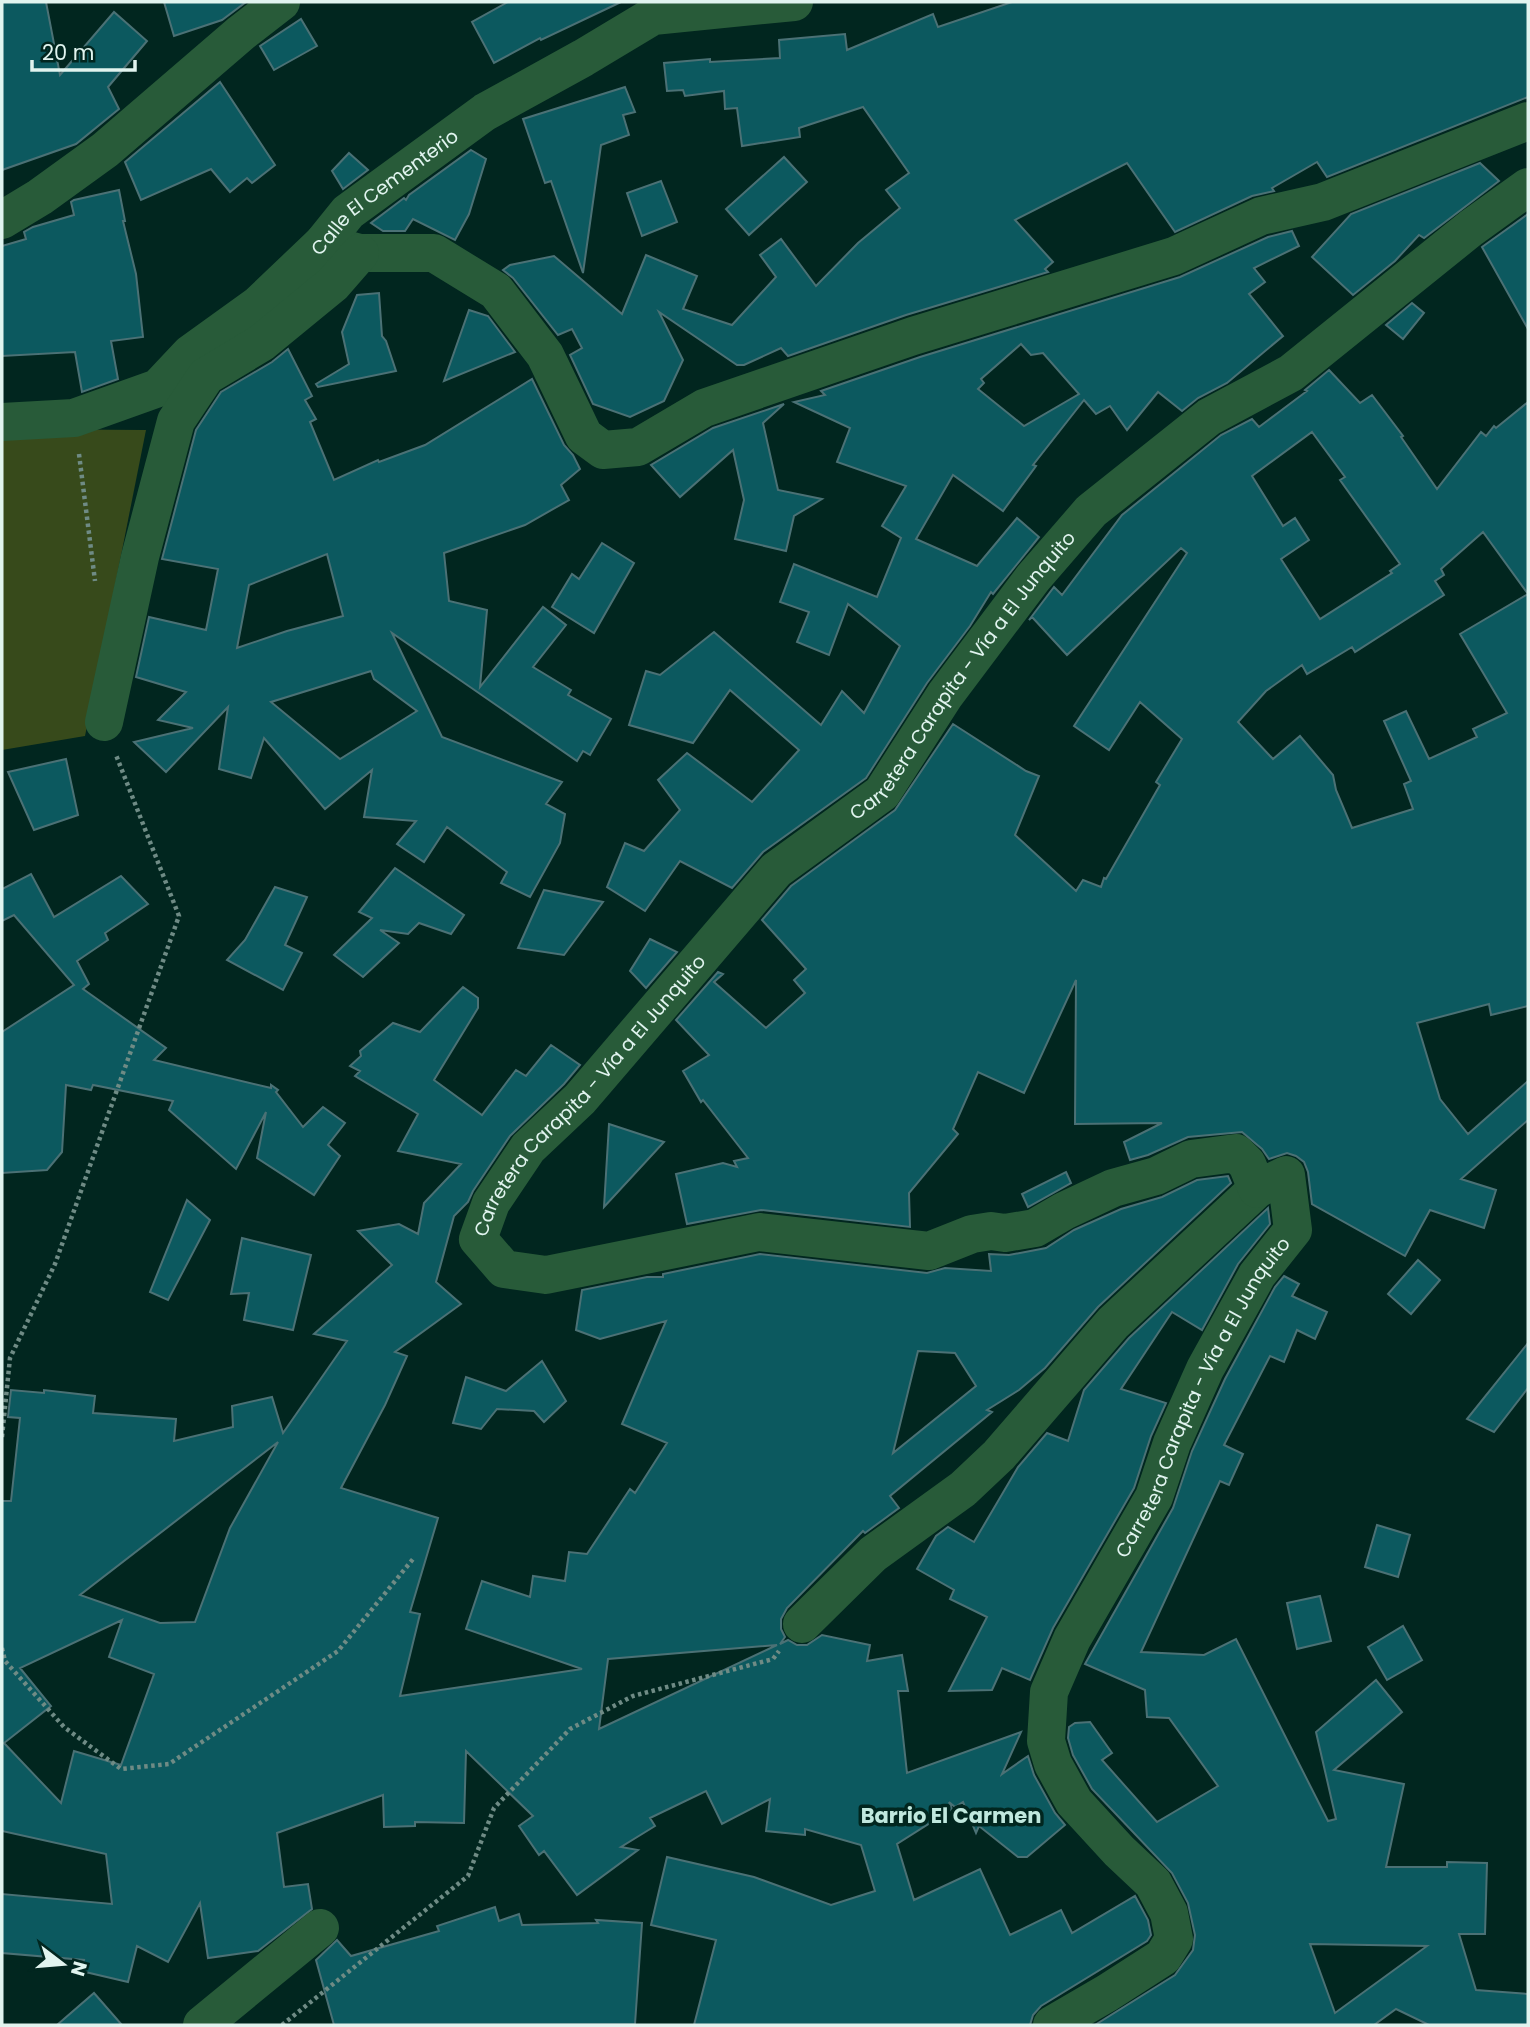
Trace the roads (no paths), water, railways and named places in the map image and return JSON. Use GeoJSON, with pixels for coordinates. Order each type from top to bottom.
{"type":"FeatureCollection","features":[{"type":"Feature","properties":{"kind":"street"},"geometry":{"type":"LineString","coordinates":[[2,220],[40,197],[106,150],[241,33],[281,2]]}},
{"type":"Feature","properties":{"kind":"street","name":"Calle El Cementerio"},"geometry":{"type":"LineString","coordinates":[[2,422],[74,418],[158,388],[190,354],[258,305],[323,243],[348,212],[485,113],[653,16],[794,2]]}},
{"type":"Feature","properties":{"kind":"street"},"geometry":{"type":"LineString","coordinates":[[323,243],[360,253],[434,253],[496,290],[545,355],[584,436],[603,450],[638,447],[704,408],[913,336],[1174,256],[1262,216],[1323,202],[1528,121]]}},
{"type":"Feature","properties":{"kind":"street","name":"Carretera Carapita - Vía a El Junquito"},"geometry":{"type":"LineString","coordinates":[[1052,2025],[1163,1957],[1174,1939],[1169,1913],[1153,1883],[1074,1802],[1053,1764],[1045,1741],[1049,1692],[1072,1639],[1154,1497],[1172,1443],[1211,1357],[1257,1275],[1293,1230],[1286,1175],[1257,1189],[1247,1164],[1236,1153],[1191,1159],[1156,1176],[1104,1192],[1035,1228],[1005,1233],[991,1231],[972,1234],[929,1251],[759,1232],[546,1275],[504,1269],[478,1239],[491,1203],[528,1148],[580,1099],[776,870],[883,793],[944,695],[1033,578],[1091,511],[1209,417],[1291,373],[1471,228],[1528,187]]}},
{"type":"Feature","properties":{"kind":"street"},"geometry":{"type":"LineString","coordinates":[[104,722],[140,557],[176,421],[206,376],[261,343],[332,284],[360,253]]}},
{"type":"Feature","properties":{"kind":"street"},"geometry":{"type":"LineString","coordinates":[[802,1624],[873,1554],[963,1489],[999,1455],[1113,1323],[1257,1189]]}},
{"type":"Feature","properties":{"kind":"street"},"geometry":{"type":"LineString","coordinates":[[202,2025],[320,1928]]}},
{"type":"Feature","properties":{"kind":"district","name":"Barrio El Carmen"},"geometry":{"type":"Point","coordinates":[951,1815]}}]}
